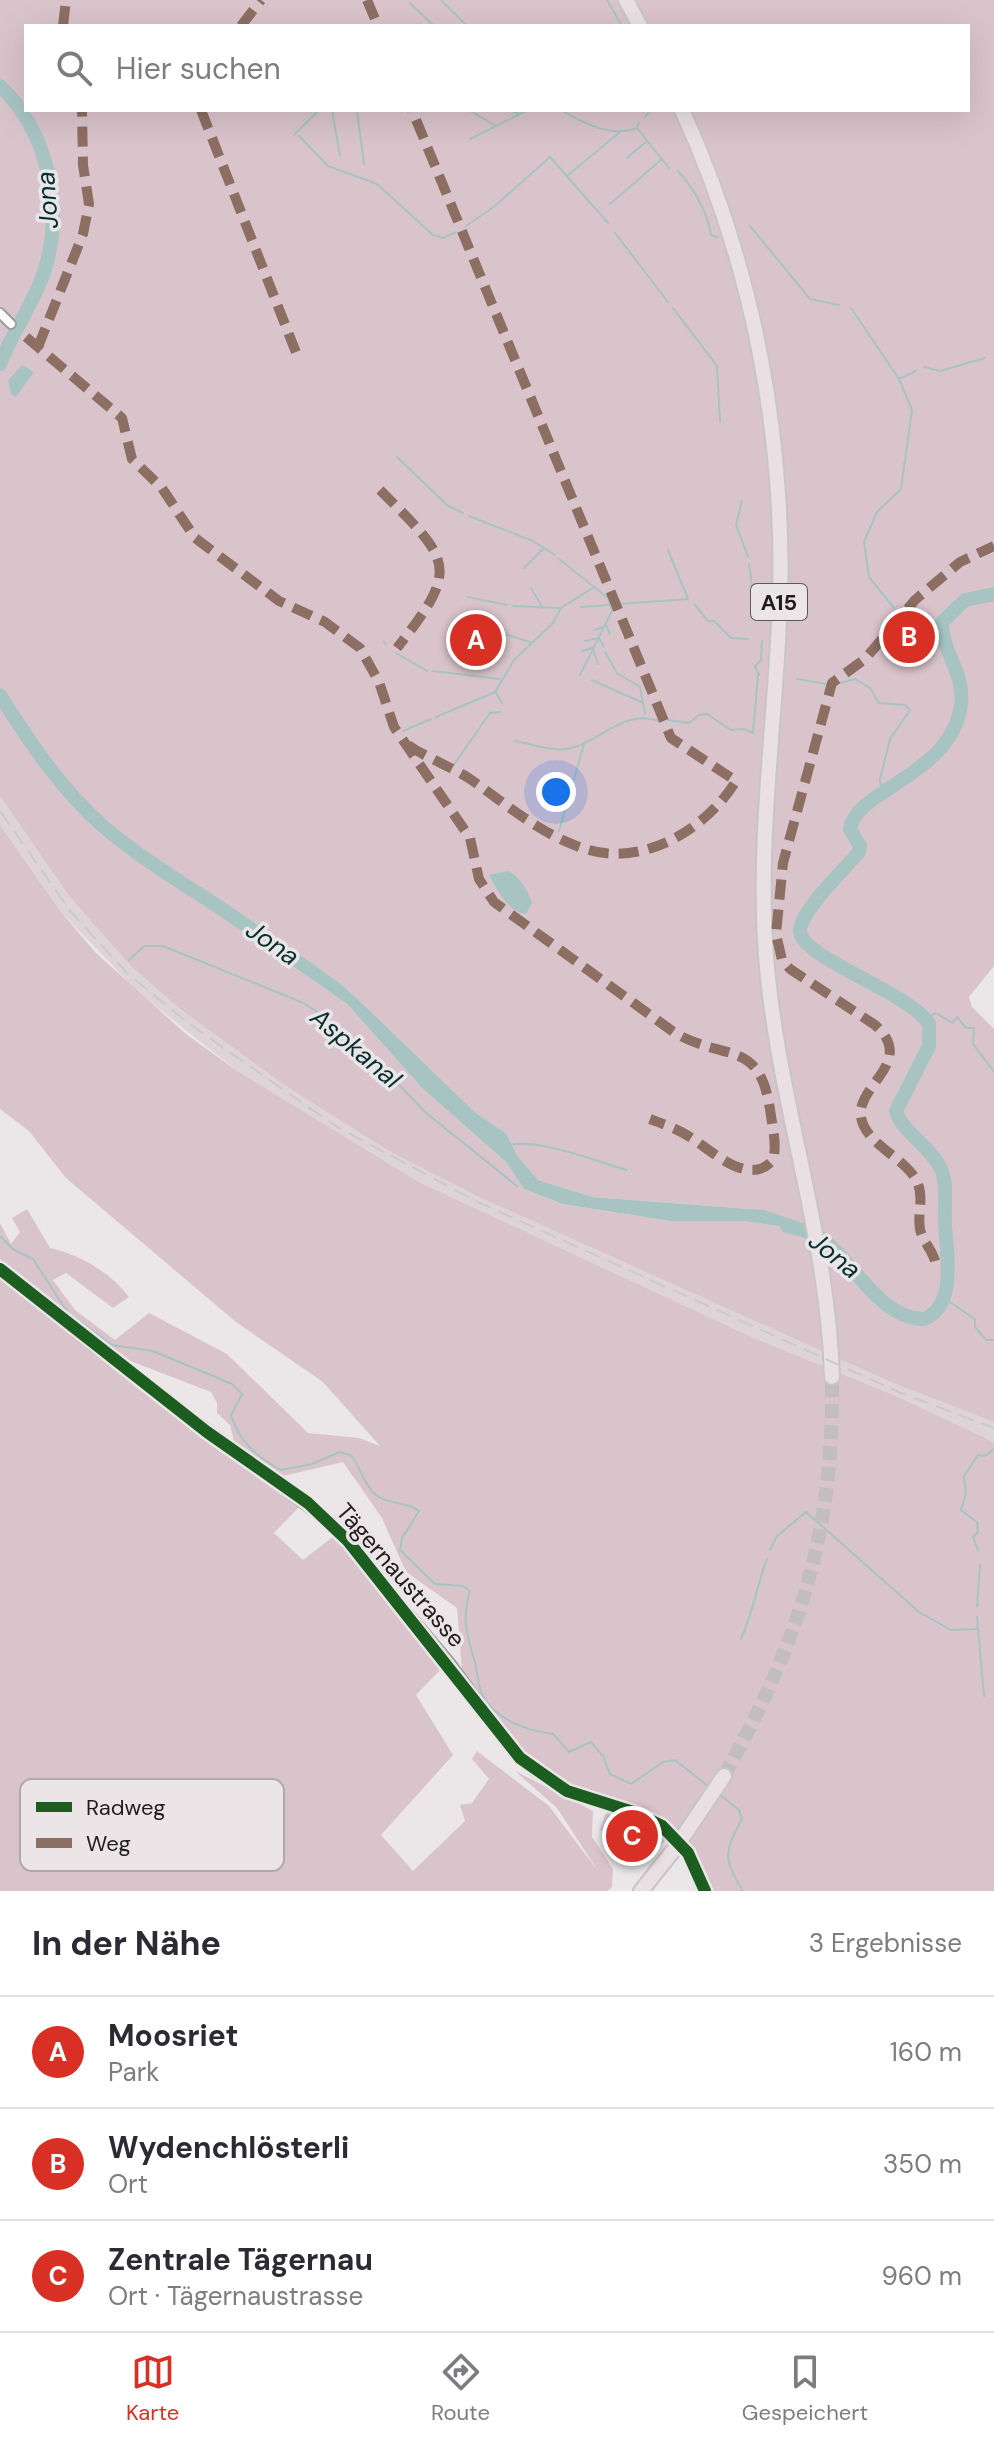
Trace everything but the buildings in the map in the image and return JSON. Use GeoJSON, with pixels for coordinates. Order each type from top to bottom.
{"type":"FeatureCollection","features":[{"type":"Feature","properties":{"kind":"highway"},"geometry":{"type":"LineString","coordinates":[[626,0],[639,24]]}},
{"type":"Feature","properties":{"kind":"highway","name":"A15"},"geometry":{"type":"LineString","coordinates":[[683,112],[717,197],[740,269],[759,351],[774,443],[780,597],[764,839],[765,935],[777,1039],[824,1275],[832,1377]]}},
{"type":"Feature","properties":{"kind":"highway"},"geometry":{"type":"LineString","coordinates":[[641,1891],[717,1786]]}},
{"type":"Feature","properties":{"kind":"street"},"geometry":{"type":"LineString","coordinates":[[0,313],[11,324]]}},
{"type":"Feature","properties":{"kind":"street","name":"Tägernaustrasse"},"geometry":{"type":"LineString","coordinates":[[0,1269],[207,1432],[292,1490],[331,1523],[449,1663],[510,1746],[533,1769],[567,1791],[648,1818],[673,1836],[688,1853],[705,1891]]}},
{"type":"Feature","properties":{"kind":"shaded area"},"geometry":{"type":"Polygon","coordinates":[[[0,0],[994,0],[994,966],[969,997],[972,1007],[994,1029],[994,1422],[893,1383],[477,1196],[387,1150],[287,1087],[180,1009],[131,966],[69,896],[0,796],[0,0]],[[242,914],[232,924],[347,1004],[423,1089],[506,1162],[524,1189],[562,1204],[670,1221],[743,1221],[805,1230],[800,1223],[764,1210],[593,1197],[538,1180],[517,1155],[506,1133],[476,1113],[340,983],[242,914]]]}},
{"type":"Feature","properties":{"kind":"shaded area"},"geometry":{"type":"Polygon","coordinates":[[[0,796],[69,896],[129,960],[180,1009],[287,1087],[387,1150],[893,1383],[994,1422],[994,1442],[894,1395],[754,1338],[421,1183],[237,1071],[137,991],[61,912],[0,825],[0,796]]]}},
{"type":"Feature","properties":{"kind":"shaded area"},"geometry":{"type":"Polygon","coordinates":[[[0,825],[61,912],[96,953],[186,1034],[237,1071],[421,1183],[754,1338],[894,1395],[994,1442],[994,1891],[712,1891],[692,1847],[663,1819],[571,1784],[538,1765],[509,1737],[462,1670],[457,1608],[406,1572],[382,1518],[343,1462],[283,1476],[235,1445],[230,1425],[217,1413],[217,1403],[211,1392],[112,1354],[0,1259],[0,1223],[11,1244],[20,1232],[12,1218],[27,1209],[50,1248],[94,1266],[129,1297],[113,1308],[66,1273],[53,1280],[75,1310],[115,1340],[149,1313],[227,1354],[308,1433],[359,1438],[380,1446],[323,1382],[236,1322],[66,1178],[29,1131],[0,1109],[0,825]]]}},
{"type":"Feature","properties":{"kind":"shaded area"},"geometry":{"type":"Polygon","coordinates":[[[0,1279],[176,1418],[301,1505],[274,1533],[303,1560],[334,1536],[442,1668],[416,1695],[453,1755],[381,1835],[413,1871],[465,1821],[460,1805],[472,1803],[489,1779],[472,1759],[477,1751],[549,1806],[598,1871],[557,1808],[515,1771],[593,1811],[592,1837],[613,1869],[612,1887],[607,1891],[0,1891],[0,1279]]]}},
{"type":"Feature","properties":{"kind":"shaded area"},"geometry":{"type":"Polygon","coordinates":[[[606,1813],[650,1828],[665,1841],[647,1855],[638,1850],[643,1833],[625,1824],[613,1839],[600,1830],[606,1813]]]}},
{"type":"Feature","properties":{"kind":"water"},"geometry":{"type":"Polygon","coordinates":[[[22,365],[34,372],[16,397],[11,394],[8,380],[22,365]]]}},
{"type":"Feature","properties":{"kind":"water"},"geometry":{"type":"Polygon","coordinates":[[[508,871],[520,880],[531,898],[532,903],[526,914],[508,904],[489,875],[508,871]]]}},
{"type":"Feature","properties":{"kind":"water"},"geometry":{"type":"Polygon","coordinates":[[[226,911],[242,914],[340,983],[476,1113],[506,1133],[517,1155],[538,1180],[593,1197],[764,1210],[794,1220],[806,1230],[743,1221],[670,1221],[562,1204],[524,1189],[506,1162],[423,1089],[347,1004],[232,924],[226,911]]]}},
{"type":"Feature","properties":{"kind":"waterway"},"geometry":{"type":"LineString","coordinates":[[441,0],[465,24]]}},
{"type":"Feature","properties":{"kind":"waterway"},"geometry":{"type":"LineString","coordinates":[[607,0],[621,24]]}},
{"type":"Feature","properties":{"kind":"waterway"},"geometry":{"type":"LineString","coordinates":[[410,3],[432,24]]}},
{"type":"Feature","properties":{"kind":"waterway","name":"Jona"},"geometry":{"type":"LineString","coordinates":[[0,86],[17,105],[41,149],[52,200],[49,251],[43,275],[0,364]]}},
{"type":"Feature","properties":{"kind":"waterway"},"geometry":{"type":"LineString","coordinates":[[294,135],[317,112]]}},
{"type":"Feature","properties":{"kind":"waterway"},"geometry":{"type":"LineString","coordinates":[[332,112],[340,155]]}},
{"type":"Feature","properties":{"kind":"waterway"},"geometry":{"type":"LineString","coordinates":[[357,112],[364,164]]}},
{"type":"Feature","properties":{"kind":"waterway"},"geometry":{"type":"LineString","coordinates":[[472,112],[495,125]]}},
{"type":"Feature","properties":{"kind":"waterway"},"geometry":{"type":"LineString","coordinates":[[514,112],[519,114]]}},
{"type":"Feature","properties":{"kind":"waterway"},"geometry":{"type":"LineString","coordinates":[[470,139],[524,112]]}},
{"type":"Feature","properties":{"kind":"waterway"},"geometry":{"type":"LineString","coordinates":[[565,112],[608,130],[637,128]]}},
{"type":"Feature","properties":{"kind":"waterway"},"geometry":{"type":"LineString","coordinates":[[645,117],[649,112]]}},
{"type":"Feature","properties":{"kind":"waterway"},"geometry":{"type":"LineString","coordinates":[[639,123],[637,128],[669,168]]}},
{"type":"Feature","properties":{"kind":"waterway"},"geometry":{"type":"LineString","coordinates":[[567,176],[620,132]]}},
{"type":"Feature","properties":{"kind":"waterway"},"geometry":{"type":"LineString","coordinates":[[299,136],[328,166],[377,184],[433,235],[443,238],[456,232]]}},
{"type":"Feature","properties":{"kind":"waterway"},"geometry":{"type":"LineString","coordinates":[[627,158],[647,141]]}},
{"type":"Feature","properties":{"kind":"waterway"},"geometry":{"type":"LineString","coordinates":[[466,226],[495,206],[550,157],[608,223]]}},
{"type":"Feature","properties":{"kind":"waterway"},"geometry":{"type":"LineString","coordinates":[[610,204],[662,159]]}},
{"type":"Feature","properties":{"kind":"waterway"},"geometry":{"type":"LineString","coordinates":[[678,171],[699,201],[711,235],[717,237]]}},
{"type":"Feature","properties":{"kind":"waterway"},"geometry":{"type":"LineString","coordinates":[[750,226],[810,299],[839,305]]}},
{"type":"Feature","properties":{"kind":"waterway"},"geometry":{"type":"LineString","coordinates":[[615,233],[668,302]]}},
{"type":"Feature","properties":{"kind":"waterway"},"geometry":{"type":"LineString","coordinates":[[673,308],[717,366],[720,421]]}},
{"type":"Feature","properties":{"kind":"waterway"},"geometry":{"type":"LineString","coordinates":[[851,308],[899,379],[912,410],[901,489],[877,512],[864,542],[869,577],[894,608]]}},
{"type":"Feature","properties":{"kind":"waterway"},"geometry":{"type":"LineString","coordinates":[[924,367],[940,371],[985,358]]}},
{"type":"Feature","properties":{"kind":"waterway"},"geometry":{"type":"LineString","coordinates":[[899,379],[916,371]]}},
{"type":"Feature","properties":{"kind":"waterway"},"geometry":{"type":"LineString","coordinates":[[397,457],[448,506],[463,513]]}},
{"type":"Feature","properties":{"kind":"waterway"},"geometry":{"type":"LineString","coordinates":[[742,501],[736,525],[748,557]]}},
{"type":"Feature","properties":{"kind":"waterway"},"geometry":{"type":"LineString","coordinates":[[469,516],[533,541],[555,555]]}},
{"type":"Feature","properties":{"kind":"waterway"},"geometry":{"type":"LineString","coordinates":[[524,568],[543,549]]}},
{"type":"Feature","properties":{"kind":"waterway"},"geometry":{"type":"LineString","coordinates":[[619,604],[688,599],[668,550]]}},
{"type":"Feature","properties":{"kind":"waterway"},"geometry":{"type":"LineString","coordinates":[[559,559],[608,598],[612,611],[580,675]]}},
{"type":"Feature","properties":{"kind":"waterway"},"geometry":{"type":"LineString","coordinates":[[749,564],[756,616]]}},
{"type":"Feature","properties":{"kind":"waterway"},"geometry":{"type":"LineString","coordinates":[[436,717],[495,692],[514,660],[553,623],[561,608],[594,587]]}},
{"type":"Feature","properties":{"kind":"waterway"},"geometry":{"type":"LineString","coordinates":[[531,588],[543,608]]}},
{"type":"Feature","properties":{"kind":"waterway","name":"Jona"},"geometry":{"type":"LineString","coordinates":[[787,1226],[822,1239],[868,1288],[894,1310],[924,1319],[935,1312],[942,1302],[948,1277],[943,1175],[936,1161],[904,1125],[896,1111],[929,1046],[929,1024],[919,1012],[901,1000],[815,951],[803,939],[800,929],[809,910],[859,852],[860,846],[850,829],[856,815],[868,803],[923,765],[940,749],[954,729],[961,705],[960,683],[942,622],[965,600],[994,594]]}},
{"type":"Feature","properties":{"kind":"waterway"},"geometry":{"type":"LineString","coordinates":[[468,597],[507,605]]}},
{"type":"Feature","properties":{"kind":"waterway"},"geometry":{"type":"LineString","coordinates":[[581,607],[610,605]]}},
{"type":"Feature","properties":{"kind":"waterway"},"geometry":{"type":"LineString","coordinates":[[695,605],[708,621],[714,621],[731,638],[748,639]]}},
{"type":"Feature","properties":{"kind":"waterway"},"geometry":{"type":"LineString","coordinates":[[513,606],[559,608]]}},
{"type":"Feature","properties":{"kind":"waterway"},"geometry":{"type":"LineString","coordinates":[[914,616],[942,641]]}},
{"type":"Feature","properties":{"kind":"waterway"},"geometry":{"type":"LineString","coordinates":[[470,623],[530,642]]}},
{"type":"Feature","properties":{"kind":"waterway"},"geometry":{"type":"LineString","coordinates":[[606,625],[610,634]]}},
{"type":"Feature","properties":{"kind":"waterway"},"geometry":{"type":"LineString","coordinates":[[594,630],[604,627]]}},
{"type":"Feature","properties":{"kind":"waterway"},"geometry":{"type":"LineString","coordinates":[[585,641],[599,638],[604,647]]}},
{"type":"Feature","properties":{"kind":"waterway"},"geometry":{"type":"LineString","coordinates":[[759,675],[755,666],[761,660],[762,641]]}},
{"type":"Feature","properties":{"kind":"waterway"},"geometry":{"type":"LineString","coordinates":[[582,651],[592,648]]}},
{"type":"Feature","properties":{"kind":"waterway"},"geometry":{"type":"LineString","coordinates":[[593,649],[598,664]]}},
{"type":"Feature","properties":{"kind":"waterway"},"geometry":{"type":"LineString","coordinates":[[605,652],[617,673],[640,687],[645,714]]}},
{"type":"Feature","properties":{"kind":"waterway"},"geometry":{"type":"LineString","coordinates":[[396,653],[427,671]]}},
{"type":"Feature","properties":{"kind":"waterway"},"geometry":{"type":"LineString","coordinates":[[433,671],[500,679]]}},
{"type":"Feature","properties":{"kind":"waterway"},"geometry":{"type":"LineString","coordinates":[[668,720],[689,723],[699,715],[707,714],[731,730],[744,729],[753,733],[758,675]]}},
{"type":"Feature","properties":{"kind":"waterway"},"geometry":{"type":"LineString","coordinates":[[797,679],[827,684]]}},
{"type":"Feature","properties":{"kind":"waterway"},"geometry":{"type":"LineString","coordinates":[[836,684],[855,679],[870,688],[879,703],[905,705],[910,710],[890,739],[880,779],[882,794]]}},
{"type":"Feature","properties":{"kind":"waterway"},"geometry":{"type":"LineString","coordinates":[[592,680],[641,702]]}},
{"type":"Feature","properties":{"kind":"waterway"},"geometry":{"type":"LineString","coordinates":[[496,693],[502,703]]}},
{"type":"Feature","properties":{"kind":"waterway","name":"Jona"},"geometry":{"type":"LineString","coordinates":[[0,695],[47,765],[89,813],[137,853],[241,922]]}},
{"type":"Feature","properties":{"kind":"waterway"},"geometry":{"type":"LineString","coordinates":[[453,766],[490,713],[500,712]]}},
{"type":"Feature","properties":{"kind":"waterway"},"geometry":{"type":"LineString","coordinates":[[403,731],[431,719]]}},
{"type":"Feature","properties":{"kind":"waterway"},"geometry":{"type":"LineString","coordinates":[[515,741],[565,749],[583,744],[635,719],[659,721]]}},
{"type":"Feature","properties":{"kind":"waterway"},"geometry":{"type":"LineString","coordinates":[[559,831],[584,744]]}},
{"type":"Feature","properties":{"kind":"waterway","name":"Aspkanal"},"geometry":{"type":"LineString","coordinates":[[129,960],[144,946],[163,946],[301,1002],[326,1017],[363,1047],[425,1112],[517,1186]]}},
{"type":"Feature","properties":{"kind":"waterway"},"geometry":{"type":"LineString","coordinates":[[926,1018],[936,1013],[952,1023],[957,1017],[966,1028],[974,1028],[973,1044],[994,1072]]}},
{"type":"Feature","properties":{"kind":"waterway"},"geometry":{"type":"LineString","coordinates":[[508,1145],[551,1147],[627,1170]]}},
{"type":"Feature","properties":{"kind":"waterway"},"geometry":{"type":"LineString","coordinates":[[0,1236],[13,1249],[33,1259],[68,1313],[112,1345],[153,1351],[232,1384],[242,1394],[231,1415],[235,1425],[244,1441],[264,1459],[281,1470],[312,1464],[340,1452],[352,1456],[368,1487],[376,1495],[419,1511],[402,1538],[400,1550],[435,1584],[463,1586],[470,1591],[466,1609],[467,1633],[481,1692],[496,1712],[523,1727],[553,1734],[569,1752],[591,1742],[603,1756],[610,1774],[631,1784],[663,1762],[675,1760],[708,1786]]}},
{"type":"Feature","properties":{"kind":"waterway"},"geometry":{"type":"LineString","coordinates":[[942,1297],[975,1319],[975,1327],[986,1340],[994,1340]]}},
{"type":"Feature","properties":{"kind":"waterway"},"geometry":{"type":"LineString","coordinates":[[978,1550],[973,1537],[978,1532],[977,1522],[961,1510],[966,1494],[964,1476],[978,1455],[985,1456],[994,1449]]}},
{"type":"Feature","properties":{"kind":"waterway"},"geometry":{"type":"LineString","coordinates":[[770,1550],[777,1536],[806,1512],[919,1612],[951,1630],[976,1629]]}},
{"type":"Feature","properties":{"kind":"waterway"},"geometry":{"type":"LineString","coordinates":[[741,1639],[767,1559]]}},
{"type":"Feature","properties":{"kind":"waterway"},"geometry":{"type":"LineString","coordinates":[[977,1606],[980,1565]]}},
{"type":"Feature","properties":{"kind":"waterway"},"geometry":{"type":"LineString","coordinates":[[977,1617],[984,1696]]}},
{"type":"Feature","properties":{"kind":"waterway"},"geometry":{"type":"LineString","coordinates":[[719,1794],[739,1810],[742,1819],[728,1855],[732,1871],[743,1891]]}},
{"type":"Feature","properties":{"kind":"tunnel"},"geometry":{"type":"LineString","coordinates":[[724,1776],[773,1678],[807,1585],[827,1487],[832,1377]]}},
{"type":"Feature","properties":{"kind":"railway"},"geometry":{"type":"LineString","coordinates":[[0,811],[71,912],[127,973],[188,1023],[337,1127],[478,1202],[901,1393],[994,1428]]}},
{"type":"Feature","properties":{"kind":"marked path"},"geometry":{"type":"LineString","coordinates":[[63,24],[66,0]]}},
{"type":"Feature","properties":{"kind":"marked path"},"geometry":{"type":"LineString","coordinates":[[243,24],[261,0]]}},
{"type":"Feature","properties":{"kind":"marked path"},"geometry":{"type":"LineString","coordinates":[[367,0],[377,24]]}},
{"type":"Feature","properties":{"kind":"marked path"},"geometry":{"type":"LineString","coordinates":[[38,347],[83,234],[89,204],[83,165],[82,112]]}},
{"type":"Feature","properties":{"kind":"marked path"},"geometry":{"type":"LineString","coordinates":[[202,112],[297,355]]}},
{"type":"Feature","properties":{"kind":"marked path"},"geometry":{"type":"LineString","coordinates":[[408,745],[465,776],[558,838],[610,854],[653,848],[692,828],[724,798],[736,781],[671,738],[413,112]]}},
{"type":"Feature","properties":{"kind":"marked path"},"geometry":{"type":"LineString","coordinates":[[26,337],[122,418],[132,459],[162,488],[195,538],[279,601],[325,622],[360,648],[379,682],[394,727],[470,838],[479,879],[494,902],[675,1033],[739,1056],[750,1063],[766,1091],[774,1138],[773,1160],[763,1168],[742,1168],[730,1164],[681,1132],[650,1119]]}},
{"type":"Feature","properties":{"kind":"marked path"},"geometry":{"type":"LineString","coordinates":[[380,490],[422,533],[439,565],[438,581],[431,599],[397,648]]}},
{"type":"Feature","properties":{"kind":"marked path"},"geometry":{"type":"LineString","coordinates":[[935,1261],[920,1229],[920,1192],[916,1180],[870,1135],[861,1117],[867,1094],[888,1062],[890,1050],[886,1038],[875,1025],[790,969],[782,960],[776,934],[783,863],[832,683],[865,659],[915,600],[960,562],[994,546]]}},
{"type":"Feature","properties":{"kind":"cycle path"},"geometry":{"type":"LineString","coordinates":[[0,1269],[207,1432],[308,1503],[348,1541],[520,1758],[567,1791],[633,1812],[662,1826],[688,1853],[705,1891]]}},
{"type":"Feature","properties":{"kind":"place","name":"Wydenchlösterli"},"geometry":{"type":"Point","coordinates":[909,637]}},
{"type":"Feature","properties":{"kind":"place","name":"Moosriet"},"geometry":{"type":"Point","coordinates":[476,640]}},
{"type":"Feature","properties":{"kind":"place","name":"Zentrale Tägernau"},"geometry":{"type":"Point","coordinates":[632,1836]}}]}
